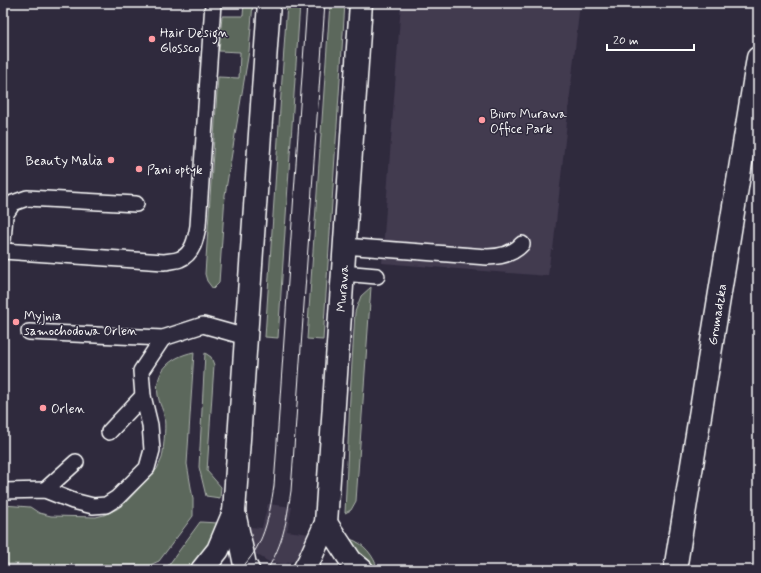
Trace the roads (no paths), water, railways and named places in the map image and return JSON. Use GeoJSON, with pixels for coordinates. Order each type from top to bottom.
{"type":"FeatureCollection","features":[{"type":"Feature","properties":{"kind":"street"},"geometry":{"type":"LineString","coordinates":[[266,570],[247,567],[234,512],[269,3]]}},
{"type":"Feature","properties":{"kind":"street","name":"Murawa"},"geometry":{"type":"LineString","coordinates":[[301,567],[326,522],[361,3]]}},
{"type":"Feature","properties":{"kind":"street","name":"Gromadzka"},"geometry":{"type":"LineString","coordinates":[[675,570],[758,58]]}},
{"type":"Feature","properties":{"kind":"street"},"geometry":{"type":"LineString","coordinates":[[202,570],[218,550],[234,512]]}},
{"type":"Feature","properties":{"kind":"street"},"geometry":{"type":"LineString","coordinates":[[326,522],[351,561],[362,570]]}},
{"type":"Feature","properties":{"kind":"lane"},"geometry":{"type":"LineString","coordinates":[[3,251],[164,262],[180,259],[188,253],[195,242],[198,226],[213,3]]}},
{"type":"Feature","properties":{"kind":"lane"},"geometry":{"type":"LineString","coordinates":[[3,241],[5,215],[13,203],[27,198],[136,204]]}},
{"type":"Feature","properties":{"kind":"lane"},"geometry":{"type":"LineString","coordinates":[[344,246],[487,257],[504,255],[514,251],[522,244]]}},
{"type":"Feature","properties":{"kind":"lane"},"geometry":{"type":"LineString","coordinates":[[342,273],[377,276]]}},
{"type":"Feature","properties":{"kind":"lane"},"geometry":{"type":"LineString","coordinates":[[29,332],[163,338],[203,325],[246,336]]}},
{"type":"Feature","properties":{"kind":"lane"},"geometry":{"type":"LineString","coordinates":[[3,491],[45,490],[73,501],[92,506],[106,505],[117,498],[146,468],[152,450],[150,425],[143,396],[141,372],[163,338]]}},
{"type":"Feature","properties":{"kind":"lane"},"geometry":{"type":"LineString","coordinates":[[109,432],[143,396]]}},
{"type":"Feature","properties":{"kind":"lane"},"geometry":{"type":"LineString","coordinates":[[45,490],[76,462]]}},
{"type":"Feature","properties":{"kind":"tram line"},"geometry":{"type":"LineString","coordinates":[[239,570],[260,542],[270,509],[274,486],[307,3]]}},
{"type":"Feature","properties":{"kind":"tram line"},"geometry":{"type":"LineString","coordinates":[[267,570],[281,541],[286,523],[291,491],[325,3]]}},
{"type":"Feature","properties":{"kind":"place","name":"Hair Design Glossco"},"geometry":{"type":"Point","coordinates":[152,39]}},
{"type":"Feature","properties":{"kind":"place","name":"Biuro Murawa Office Park"},"geometry":{"type":"Point","coordinates":[482,120]}},
{"type":"Feature","properties":{"kind":"place","name":"Beauty Malia"},"geometry":{"type":"Point","coordinates":[111,160]}},
{"type":"Feature","properties":{"kind":"place","name":"Pani optyk"},"geometry":{"type":"Point","coordinates":[139,169]}},
{"type":"Feature","properties":{"kind":"place","name":"Myjnia samochodowa Orlen"},"geometry":{"type":"Point","coordinates":[16,322]}},
{"type":"Feature","properties":{"kind":"place","name":"Orlen"},"geometry":{"type":"Point","coordinates":[43,408]}}]}
